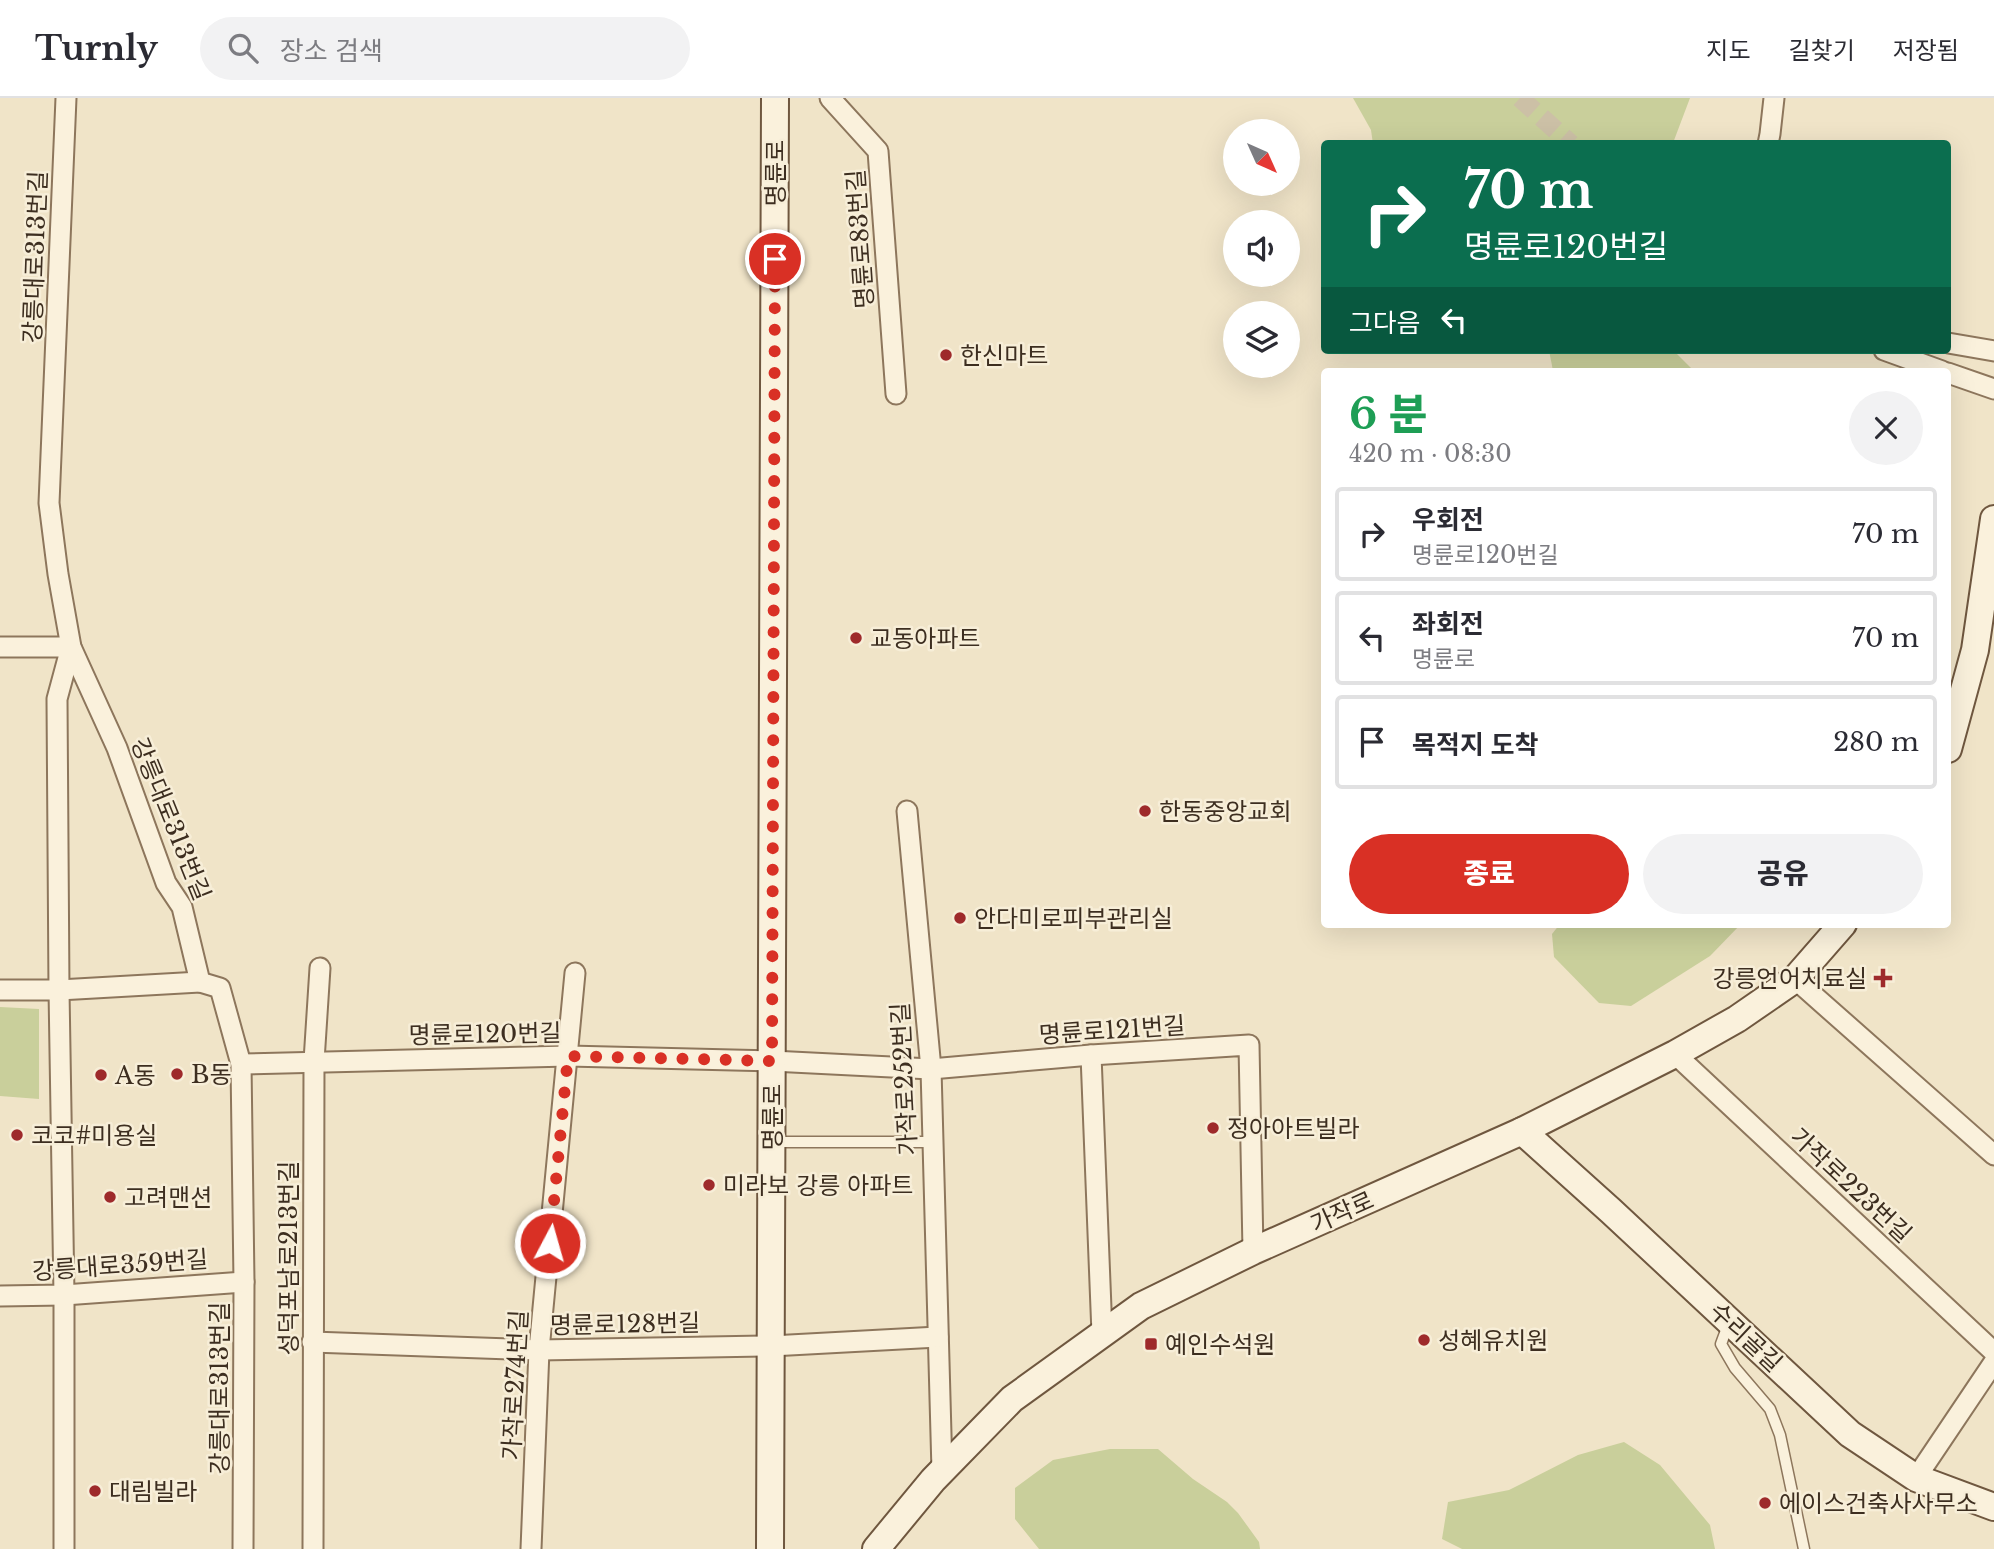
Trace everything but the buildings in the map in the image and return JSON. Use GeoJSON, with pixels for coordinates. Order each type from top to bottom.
{"type":"FeatureCollection","features":[{"type":"Feature","properties":{"kind":"street","name":"강릉대로313번길"},"geometry":{"type":"LineString","coordinates":[[66,98],[49,503],[71,648],[117,748],[166,883],[182,908],[200,982],[220,988],[241,1064],[244,1282],[243,1549]]}},
{"type":"Feature","properties":{"kind":"street","name":"명륜로"},"geometry":{"type":"LineString","coordinates":[[770,1549],[775,98]]}},
{"type":"Feature","properties":{"kind":"street","name":"명륜로83번길"},"geometry":{"type":"LineString","coordinates":[[830,98],[878,151],[896,394]]}},
{"type":"Feature","properties":{"kind":"street"},"geometry":{"type":"LineString","coordinates":[[1769,140],[1774,98]]}},
{"type":"Feature","properties":{"kind":"street"},"geometry":{"type":"LineString","coordinates":[[1951,344],[1994,351]]}},
{"type":"Feature","properties":{"kind":"street"},"geometry":{"type":"LineString","coordinates":[[1895,354],[1934,368]]}},
{"type":"Feature","properties":{"kind":"street"},"geometry":{"type":"LineString","coordinates":[[1951,374],[1994,389]]}},
{"type":"Feature","properties":{"kind":"street"},"geometry":{"type":"LineString","coordinates":[[1951,738],[1975,650],[1994,519]]}},
{"type":"Feature","properties":{"kind":"street"},"geometry":{"type":"LineString","coordinates":[[0,647],[71,648],[57,699],[64,1549]]}},
{"type":"Feature","properties":{"kind":"street","name":"가작로252번길"},"geometry":{"type":"LineString","coordinates":[[907,811],[931,1069],[942,1471]]}},
{"type":"Feature","properties":{"kind":"street","name":"가작로"},"geometry":{"type":"LineString","coordinates":[[876,1549],[942,1471],[1012,1399],[1141,1306],[1253,1251],[1522,1131],[1675,1054],[1737,1019],[1795,979],[1840,928]]}},
{"type":"Feature","properties":{"kind":"street","name":"성덕포남로213번길"},"geometry":{"type":"LineString","coordinates":[[313,1549],[314,1061],[320,968]]}},
{"type":"Feature","properties":{"kind":"street","name":"가작로274번길"},"geometry":{"type":"LineString","coordinates":[[531,1549],[539,1350],[575,973]]}},
{"type":"Feature","properties":{"kind":"street"},"geometry":{"type":"LineString","coordinates":[[1795,979],[1994,1155]]}},
{"type":"Feature","properties":{"kind":"street"},"geometry":{"type":"LineString","coordinates":[[0,990],[59,990],[200,982]]}},
{"type":"Feature","properties":{"kind":"street","name":"명륜로121번길"},"geometry":{"type":"LineString","coordinates":[[772,1061],[931,1069],[1249,1045],[1253,1251]]}},
{"type":"Feature","properties":{"kind":"street","name":"가작로223번길"},"geometry":{"type":"LineString","coordinates":[[1675,1054],[1994,1352]]}},
{"type":"Feature","properties":{"kind":"street"},"geometry":{"type":"LineString","coordinates":[[1091,1055],[1102,1334]]}},
{"type":"Feature","properties":{"kind":"street","name":"명륜로120번길"},"geometry":{"type":"LineString","coordinates":[[241,1064],[568,1056],[772,1061]]}},
{"type":"Feature","properties":{"kind":"street","name":"수리골길"},"geometry":{"type":"LineString","coordinates":[[1522,1131],[1850,1434],[1916,1478],[1994,1507]]}},
{"type":"Feature","properties":{"kind":"street","name":"강릉대로359번길"},"geometry":{"type":"LineString","coordinates":[[0,1296],[64,1296],[244,1282]]}},
{"type":"Feature","properties":{"kind":"street","name":"명륜로128번길"},"geometry":{"type":"LineString","coordinates":[[312,1342],[539,1350],[771,1346],[938,1337]]}},
{"type":"Feature","properties":{"kind":"street"},"geometry":{"type":"LineString","coordinates":[[1916,1478],[1994,1362]]}},
{"type":"Feature","properties":{"kind":"lane"},"geometry":{"type":"LineString","coordinates":[[772,1142],[933,1142]]}},
{"type":"Feature","properties":{"kind":"lane"},"geometry":{"type":"LineString","coordinates":[[1729,1321],[1721,1344],[1735,1368],[1770,1409],[1780,1435],[1804,1549]]}},
{"type":"Feature","properties":{"kind":"green space"},"geometry":{"type":"Polygon","coordinates":[[[1353,98],[1690,98],[1674,140],[1372,140],[1371,130],[1353,98]]]}},
{"type":"Feature","properties":{"kind":"green space"},"geometry":{"type":"Polygon","coordinates":[[[1550,354],[1677,354],[1691,368],[1552,368],[1550,354]]]}},
{"type":"Feature","properties":{"kind":"green space"},"geometry":{"type":"Polygon","coordinates":[[[1557,928],[1737,928],[1710,956],[1631,1006],[1599,1003],[1554,957],[1552,934],[1557,928]]]}},
{"type":"Feature","properties":{"kind":"green space"},"geometry":{"type":"Polygon","coordinates":[[[0,1007],[39,1009],[39,1099],[0,1096],[0,1007]]]}},
{"type":"Feature","properties":{"kind":"green space"},"geometry":{"type":"Polygon","coordinates":[[[1624,1442],[1660,1465],[1710,1525],[1715,1549],[1462,1549],[1442,1539],[1448,1502],[1509,1490],[1578,1455],[1624,1442]]]}},
{"type":"Feature","properties":{"kind":"green space"},"geometry":{"type":"Polygon","coordinates":[[[1110,1449],[1158,1449],[1193,1479],[1227,1502],[1259,1542],[1260,1549],[1039,1549],[1015,1519],[1015,1488],[1053,1460],[1110,1449]]]}},
{"type":"Feature","properties":{"kind":"tunnel"},"geometry":{"type":"LineString","coordinates":[[1520,98],[1567,140]]}},
{"type":"Feature","properties":{"kind":"place","name":"한신마트"},"geometry":{"type":"Point","coordinates":[946,355]}},
{"type":"Feature","properties":{"kind":"place","name":"교동아파트"},"geometry":{"type":"Point","coordinates":[856,638]}},
{"type":"Feature","properties":{"kind":"place","name":"한동중앙교회"},"geometry":{"type":"Point","coordinates":[1145,811]}},
{"type":"Feature","properties":{"kind":"place","name":"안다미로피부관리실"},"geometry":{"type":"Point","coordinates":[960,918]}},
{"type":"Feature","properties":{"kind":"place","name":"강릉언어치료실"},"geometry":{"type":"Point","coordinates":[1883,978]}},
{"type":"Feature","properties":{"kind":"place","name":"B동"},"geometry":{"type":"Point","coordinates":[177,1074]}},
{"type":"Feature","properties":{"kind":"place","name":"A동"},"geometry":{"type":"Point","coordinates":[101,1075]}},
{"type":"Feature","properties":{"kind":"place","name":"정아아트빌라"},"geometry":{"type":"Point","coordinates":[1213,1128]}},
{"type":"Feature","properties":{"kind":"place","name":"코코#미용실"},"geometry":{"type":"Point","coordinates":[17,1135]}},
{"type":"Feature","properties":{"kind":"place","name":"미라보 강릉 아파트"},"geometry":{"type":"Point","coordinates":[709,1185]}},
{"type":"Feature","properties":{"kind":"place","name":"고려맨션"},"geometry":{"type":"Point","coordinates":[110,1197]}},
{"type":"Feature","properties":{"kind":"place","name":"성혜유치원"},"geometry":{"type":"Point","coordinates":[1424,1340]}},
{"type":"Feature","properties":{"kind":"place","name":"예인수석원"},"geometry":{"type":"Point","coordinates":[1151,1344]}},
{"type":"Feature","properties":{"kind":"place","name":"대림빌라"},"geometry":{"type":"Point","coordinates":[95,1491]}},
{"type":"Feature","properties":{"kind":"place","name":"에이스건축사사무소"},"geometry":{"type":"Point","coordinates":[1765,1503]}},
{"type":"Feature","properties":{"kind":"route"},"geometry":{"type":"LineString","coordinates":[[550,1243],[568,1056],[772,1061],[775,259]]}}]}
